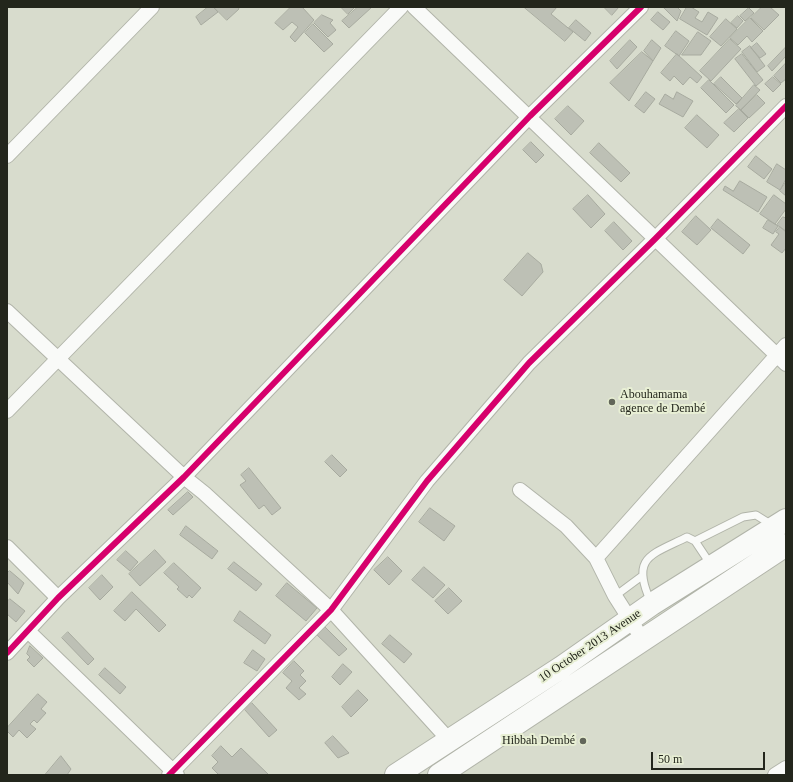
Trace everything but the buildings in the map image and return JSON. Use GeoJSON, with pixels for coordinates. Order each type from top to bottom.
{"type":"FeatureCollection","features":[{"type":"Feature","properties":{"kind":"highway","name":"10 October 2013 Avenue"},"geometry":{"type":"LineString","coordinates":[[402,773],[449,740],[562,667],[652,604],[780,523]]}},
{"type":"Feature","properties":{"kind":"highway","name":"10 October 2013 Avenue"},"geometry":{"type":"LineString","coordinates":[[439,775],[786,545]]}},
{"type":"Feature","properties":{"kind":"street"},"geometry":{"type":"LineString","coordinates":[[7,156],[152,7]]}},
{"type":"Feature","properties":{"kind":"street"},"geometry":{"type":"LineString","coordinates":[[7,410],[400,7]]}},
{"type":"Feature","properties":{"kind":"street"},"geometry":{"type":"LineString","coordinates":[[414,7],[530,116],[655,239],[783,354],[596,558]]}},
{"type":"Feature","properties":{"kind":"street"},"geometry":{"type":"LineString","coordinates":[[7,653],[58,598],[184,477],[530,116],[641,7]]}},
{"type":"Feature","properties":{"kind":"street"},"geometry":{"type":"LineString","coordinates":[[28,631],[173,774],[331,610],[427,481],[465,435],[529,363],[655,239],[786,106]]}},
{"type":"Feature","properties":{"kind":"street"},"geometry":{"type":"LineString","coordinates":[[7,311],[59,358],[184,477],[204,493],[331,610],[449,740]]}},
{"type":"Feature","properties":{"kind":"street"},"geometry":{"type":"LineString","coordinates":[[520,490],[566,526],[596,558],[615,596],[643,640]]}},
{"type":"Feature","properties":{"kind":"street"},"geometry":{"type":"LineString","coordinates":[[7,547],[58,598]]}},
{"type":"Feature","properties":{"kind":"street"},"geometry":{"type":"LineString","coordinates":[[775,775],[786,768]]}},
{"type":"Feature","properties":{"kind":"lane"},"geometry":{"type":"LineString","coordinates":[[695,541],[743,517],[756,515],[780,523]]}},
{"type":"Feature","properties":{"kind":"lane"},"geometry":{"type":"LineString","coordinates":[[652,604],[644,586],[642,576],[644,564],[651,555],[687,537],[695,541],[712,566]]}},
{"type":"Feature","properties":{"kind":"lane"},"geometry":{"type":"LineString","coordinates":[[615,596],[642,576]]}},
{"type":"Feature","properties":{"kind":"cycle path"},"geometry":{"type":"LineString","coordinates":[[7,653],[58,598],[184,477],[530,116],[641,7]]}},
{"type":"Feature","properties":{"kind":"cycle path"},"geometry":{"type":"LineString","coordinates":[[169,775],[331,610],[427,481],[529,363],[655,239],[786,106]]}},
{"type":"Feature","properties":{"kind":"place","name":"Abouhamama agence de Dembé"},"geometry":{"type":"Point","coordinates":[612,402]}},
{"type":"Feature","properties":{"kind":"place","name":"Hibbah Dembé"},"geometry":{"type":"Point","coordinates":[583,741]}}]}
